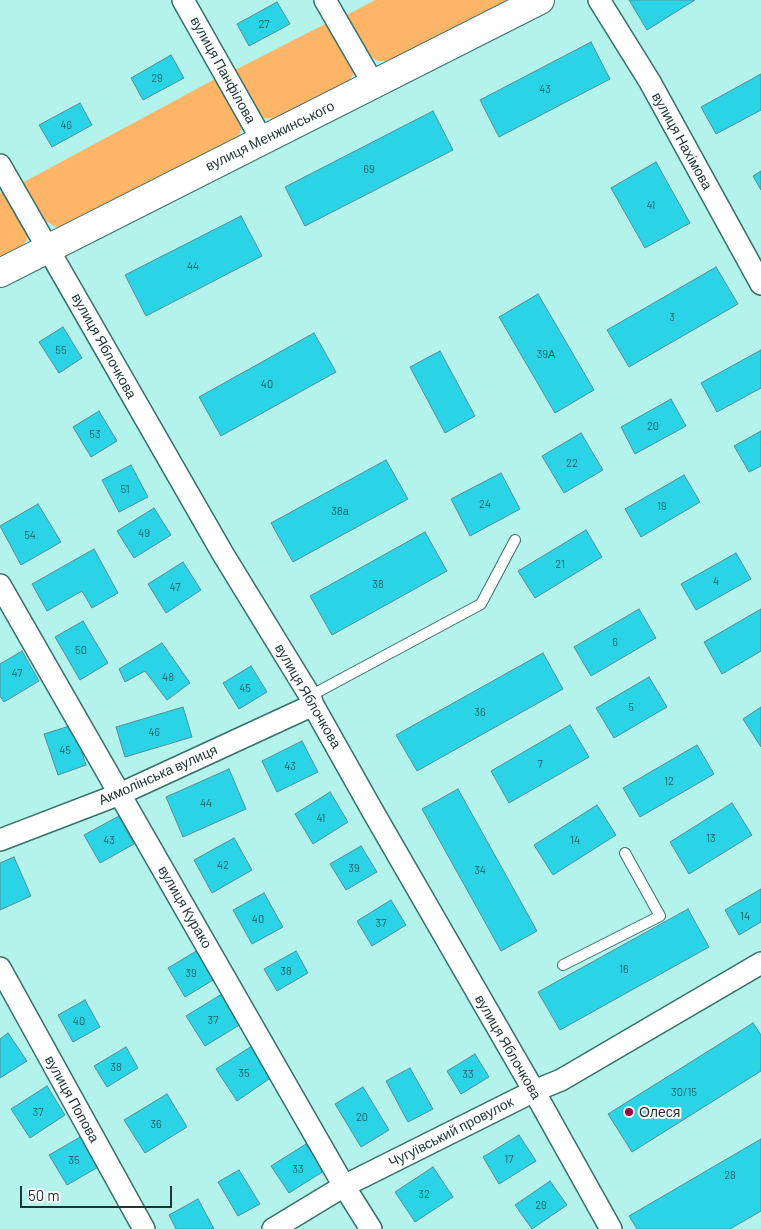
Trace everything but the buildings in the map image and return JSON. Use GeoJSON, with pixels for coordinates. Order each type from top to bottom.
{"type":"FeatureCollection","features":[{"type":"Feature","properties":{"kind":"street","name":"вулиця Панфілова"},"geometry":{"type":"LineString","coordinates":[[183,0],[262,140]]}},
{"type":"Feature","properties":{"kind":"street"},"geometry":{"type":"LineString","coordinates":[[325,0],[374,85]]}},
{"type":"Feature","properties":{"kind":"street","name":"вулиця Менжинського"},"geometry":{"type":"LineString","coordinates":[[0,273],[540,0]]}},
{"type":"Feature","properties":{"kind":"street","name":"вулиця Нахімова"},"geometry":{"type":"LineString","coordinates":[[599,0],[650,82],[761,284]]}},
{"type":"Feature","properties":{"kind":"street","name":"вулиця Яблочкова"},"geometry":{"type":"LineString","coordinates":[[0,165],[223,554],[312,700],[372,810],[611,1229]]}},
{"type":"Feature","properties":{"kind":"street","name":"вулиця Курако"},"geometry":{"type":"LineString","coordinates":[[0,585],[344,1186],[371,1229]]}},
{"type":"Feature","properties":{"kind":"street","name":"Акмолінська вулиця"},"geometry":{"type":"LineString","coordinates":[[0,840],[120,794],[312,700]]}},
{"type":"Feature","properties":{"kind":"street","name":"Чугуївський провулок"},"geometry":{"type":"LineString","coordinates":[[273,1229],[344,1186],[534,1091],[561,1080],[761,962]]}},
{"type":"Feature","properties":{"kind":"street","name":"вулиця Попова"},"geometry":{"type":"LineString","coordinates":[[0,968],[144,1229]]}},
{"type":"Feature","properties":{"kind":"lane"},"geometry":{"type":"LineString","coordinates":[[312,700],[481,604],[515,540]]}},
{"type":"Feature","properties":{"kind":"lane"},"geometry":{"type":"LineString","coordinates":[[562,965],[660,916],[625,853]]}},
{"type":"Feature","properties":{"kind":"shaded area"},"geometry":{"type":"Polygon","coordinates":[[[375,0],[511,0],[393,61],[378,61],[363,52],[343,17],[375,0]]]}},
{"type":"Feature","properties":{"kind":"shaded area"},"geometry":{"type":"Polygon","coordinates":[[[329,22],[351,62],[354,72],[349,82],[275,119],[264,118],[233,71],[329,22]]]}},
{"type":"Feature","properties":{"kind":"shaded area"},"geometry":{"type":"Polygon","coordinates":[[[215,79],[242,121],[240,134],[234,143],[72,227],[56,227],[41,218],[22,183],[215,79]]]}},
{"type":"Feature","properties":{"kind":"shaded area"},"geometry":{"type":"Polygon","coordinates":[[[6,190],[26,226],[27,240],[17,252],[0,261],[0,193],[6,190]]]}},
{"type":"Feature","properties":{"kind":"place","name":"Олеся"},"geometry":{"type":"Point","coordinates":[629,1112]}}]}
